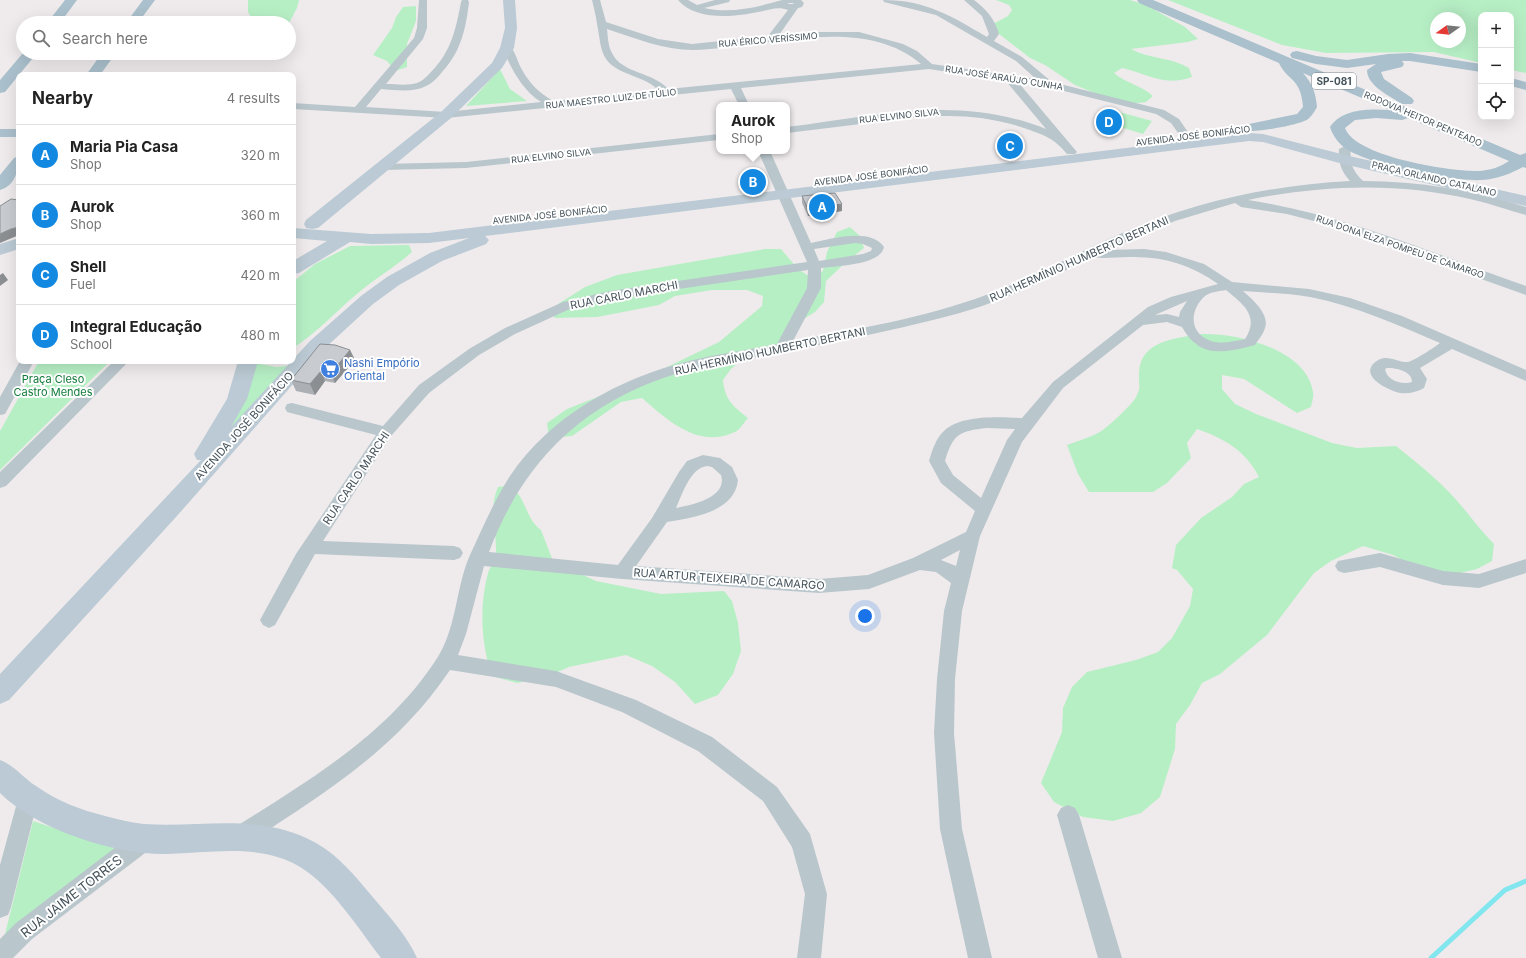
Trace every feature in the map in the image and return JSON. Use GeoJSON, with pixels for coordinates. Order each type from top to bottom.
{"type":"FeatureCollection","features":[{"type":"Feature","properties":{"kind":"main road"},"geometry":{"type":"LineString","coordinates":[[58,16],[71,0]]}},
{"type":"Feature","properties":{"kind":"main road"},"geometry":{"type":"LineString","coordinates":[[312,229],[383,167],[446,115],[497,66],[507,48],[511,28],[509,0]]}},
{"type":"Feature","properties":{"kind":"main road","name":"RODOVIA HEITOR PENTEADO"},"geometry":{"type":"LineString","coordinates":[[1143,0],[1526,163]]}},
{"type":"Feature","properties":{"kind":"main road","name":"RODOVIA HEITOR PENTEADO"},"geometry":{"type":"LineString","coordinates":[[1155,0],[1440,119],[1526,157]]}},
{"type":"Feature","properties":{"kind":"main road"},"geometry":{"type":"LineString","coordinates":[[137,16],[148,1]]}},
{"type":"Feature","properties":{"kind":"main road"},"geometry":{"type":"LineString","coordinates":[[1260,45],[1333,62],[1360,63],[1388,58],[1405,57],[1478,68]]}},
{"type":"Feature","properties":{"kind":"main road"},"geometry":{"type":"LineString","coordinates":[[1249,128],[1280,124],[1302,117],[1310,107],[1310,95],[1302,81],[1280,58]]}},
{"type":"Feature","properties":{"kind":"main road"},"geometry":{"type":"LineString","coordinates":[[0,89],[25,60]]}},
{"type":"Feature","properties":{"kind":"main road"},"geometry":{"type":"LineString","coordinates":[[96,71],[99,60]]}},
{"type":"Feature","properties":{"kind":"main road"},"geometry":{"type":"LineString","coordinates":[[96,71],[104,60]]}},
{"type":"Feature","properties":{"kind":"main road"},"geometry":{"type":"LineString","coordinates":[[1440,119],[1390,91],[1378,82],[1374,76],[1374,70],[1392,64],[1409,63],[1478,74]]}},
{"type":"Feature","properties":{"kind":"main road"},"geometry":{"type":"LineString","coordinates":[[1421,118],[1367,115],[1353,116],[1342,120],[1337,127],[1339,134],[1347,142],[1371,155],[1432,170],[1471,175],[1492,174],[1508,169],[1526,157]]}},
{"type":"Feature","properties":{"kind":"main road"},"geometry":{"type":"LineString","coordinates":[[0,123],[16,123]]}},
{"type":"Feature","properties":{"kind":"main road","name":"AVENIDA JOSÉ BONIFÁCIO"},"geometry":{"type":"LineString","coordinates":[[368,229],[433,232],[533,224],[781,191],[1067,146],[1249,128],[1292,136],[1344,154]]}},
{"type":"Feature","properties":{"kind":"main road"},"geometry":{"type":"LineString","coordinates":[[0,133],[16,133]]}},
{"type":"Feature","properties":{"kind":"main road","name":"AVENIDA JOSÉ BONIFÁCIO"},"geometry":{"type":"LineString","coordinates":[[312,229],[347,238],[400,240],[433,232],[526,219],[781,191],[1232,138],[1263,138],[1344,154],[1371,155]]}},
{"type":"Feature","properties":{"kind":"main road","name":"PRAÇA ORLANDO CATALANO"},"geometry":{"type":"LineString","coordinates":[[1344,154],[1391,169],[1526,201]]}},
{"type":"Feature","properties":{"kind":"main road"},"geometry":{"type":"LineString","coordinates":[[0,185],[16,165]]}},
{"type":"Feature","properties":{"kind":"main road"},"geometry":{"type":"LineString","coordinates":[[0,189],[16,171]]}},
{"type":"Feature","properties":{"kind":"main road"},"geometry":{"type":"LineString","coordinates":[[1466,187],[1509,182],[1520,179]]}},
{"type":"Feature","properties":{"kind":"main road"},"geometry":{"type":"LineString","coordinates":[[296,224],[312,229]]}},
{"type":"Feature","properties":{"kind":"main road","name":"AVENIDA JOSÉ BONIFÁCIO"},"geometry":{"type":"LineString","coordinates":[[301,356],[393,281],[436,257],[487,237],[533,224]]}},
{"type":"Feature","properties":{"kind":"main road"},"geometry":{"type":"LineString","coordinates":[[312,229],[316,245],[314,255]]}},
{"type":"Feature","properties":{"kind":"main road"},"geometry":{"type":"LineString","coordinates":[[296,232],[312,229],[368,229]]}},
{"type":"Feature","properties":{"kind":"main road"},"geometry":{"type":"LineString","coordinates":[[296,267],[314,255],[368,229]]}},
{"type":"Feature","properties":{"kind":"main road"},"geometry":{"type":"LineString","coordinates":[[393,281],[426,255],[433,247],[433,232]]}},
{"type":"Feature","properties":{"kind":"main road"},"geometry":{"type":"LineString","coordinates":[[0,250],[16,244]]}},
{"type":"Feature","properties":{"kind":"main road"},"geometry":{"type":"LineString","coordinates":[[168,511],[216,437],[237,399],[247,364]]}},
{"type":"Feature","properties":{"kind":"main road","name":"AVENIDA JOSÉ BONIFÁCIO"},"geometry":{"type":"LineString","coordinates":[[0,692],[168,511],[294,364]]}},
{"type":"Feature","properties":{"kind":"main road"},"geometry":{"type":"LineString","coordinates":[[0,773],[28,799],[59,815],[104,830],[145,839],[240,836],[277,842],[305,853],[331,873],[397,956]]}},
{"type":"Feature","properties":{"kind":"street"},"geometry":{"type":"LineString","coordinates":[[358,110],[418,38],[422,28],[423,0]]}},
{"type":"Feature","properties":{"kind":"street"},"geometry":{"type":"LineString","coordinates":[[596,0],[602,24],[606,52],[610,59],[618,65],[657,83],[666,93]]}},
{"type":"Feature","properties":{"kind":"street"},"geometry":{"type":"LineString","coordinates":[[682,0],[694,8],[710,11],[733,12],[793,3]]}},
{"type":"Feature","properties":{"kind":"street"},"geometry":{"type":"LineString","coordinates":[[694,8],[726,0]]}},
{"type":"Feature","properties":{"kind":"street"},"geometry":{"type":"LineString","coordinates":[[887,0],[916,6],[939,13],[1019,59],[1048,84]]}},
{"type":"Feature","properties":{"kind":"street"},"geometry":{"type":"LineString","coordinates":[[959,0],[970,1],[991,21],[994,34],[989,41]]}},
{"type":"Feature","properties":{"kind":"street"},"geometry":{"type":"LineString","coordinates":[[379,86],[418,86],[429,80],[443,66],[452,54],[460,35],[465,2]]}},
{"type":"Feature","properties":{"kind":"street"},"geometry":{"type":"LineString","coordinates":[[771,39],[787,17],[793,3]]}},
{"type":"Feature","properties":{"kind":"street","name":"RUA ÉRICO VERÍSSIMO"},"geometry":{"type":"LineString","coordinates":[[602,24],[657,42],[692,46],[808,35],[859,35],[900,46],[914,53],[929,66]]}},
{"type":"Feature","properties":{"kind":"street"},"geometry":{"type":"LineString","coordinates":[[604,40],[610,36],[627,32]]}},
{"type":"Feature","properties":{"kind":"street"},"geometry":{"type":"LineString","coordinates":[[507,48],[515,66],[527,86],[539,98],[552,105]]}},
{"type":"Feature","properties":{"kind":"street"},"geometry":{"type":"LineString","coordinates":[[497,66],[515,66]]}},
{"type":"Feature","properties":{"kind":"street","name":"RUA JOSÉ ARAÚJO CUNHA"},"geometry":{"type":"LineString","coordinates":[[929,66],[1048,84],[1160,112],[1172,117],[1179,123],[1185,135]]}},
{"type":"Feature","properties":{"kind":"street","name":"RUA MAESTRO LUIZ DE TÚLIO"},"geometry":{"type":"LineString","coordinates":[[296,106],[446,115],[929,66]]}},
{"type":"Feature","properties":{"kind":"street"},"geometry":{"type":"LineString","coordinates":[[1009,78],[1039,111],[1067,146]]}},
{"type":"Feature","properties":{"kind":"street"},"geometry":{"type":"LineString","coordinates":[[650,80],[714,88]]}},
{"type":"Feature","properties":{"kind":"street"},"geometry":{"type":"LineString","coordinates":[[649,94],[652,89],[650,80]]}},
{"type":"Feature","properties":{"kind":"street"},"geometry":{"type":"LineString","coordinates":[[735,86],[743,102]]}},
{"type":"Feature","properties":{"kind":"street"},"geometry":{"type":"LineString","coordinates":[[1010,120],[1030,119],[1039,111]]}},
{"type":"Feature","properties":{"kind":"street","name":"RUA ELVINO SILVA"},"geometry":{"type":"LineString","coordinates":[[790,130],[919,113],[968,113],[1010,120]]}},
{"type":"Feature","properties":{"kind":"street"},"geometry":{"type":"LineString","coordinates":[[1010,120],[1035,128],[1067,146]]}},
{"type":"Feature","properties":{"kind":"street","name":"RUA ELVINO SILVA"},"geometry":{"type":"LineString","coordinates":[[383,167],[466,165],[716,137]]}},
{"type":"Feature","properties":{"kind":"street"},"geometry":{"type":"LineString","coordinates":[[765,154],[815,265],[814,288],[788,338]]}},
{"type":"Feature","properties":{"kind":"street"},"geometry":{"type":"LineString","coordinates":[[1344,154],[1346,170],[1359,183]]}},
{"type":"Feature","properties":{"kind":"street"},"geometry":{"type":"LineString","coordinates":[[1383,184],[1392,174],[1391,169]]}},
{"type":"Feature","properties":{"kind":"street","name":"PRAÇA ORLANDO CATALANO"},"geometry":{"type":"LineString","coordinates":[[1337,184],[1383,184],[1439,189],[1512,206],[1526,211]]}},
{"type":"Feature","properties":{"kind":"street","name":"RUA HERMÍNIO HUMBERTO BERTANI"},"geometry":{"type":"LineString","coordinates":[[240,836],[330,779],[383,734],[416,701],[445,661],[460,627],[466,596],[477,558],[511,489],[539,451],[571,423],[627,387],[665,372],[788,338],[804,344],[950,312],[1028,284],[1130,235],[1181,214],[1226,202],[1297,188],[1337,184]]}},
{"type":"Feature","properties":{"kind":"street","name":"RUA DONA ELZA POMPEU DE CAMARGO"},"geometry":{"type":"LineString","coordinates":[[1226,202],[1272,206],[1330,221],[1526,291]]}},
{"type":"Feature","properties":{"kind":"street"},"geometry":{"type":"LineString","coordinates":[[1130,235],[1159,254]]}},
{"type":"Feature","properties":{"kind":"street","name":"RUA CARLO MARCHI"},"geometry":{"type":"LineString","coordinates":[[269,620],[310,547],[386,432],[424,389],[474,352],[510,331],[568,305],[644,290],[872,256],[877,252],[878,247],[874,243],[858,239],[808,247]]}},
{"type":"Feature","properties":{"kind":"street"},"geometry":{"type":"LineString","coordinates":[[1090,254],[1159,254],[1182,260],[1204,269],[1243,297],[1254,312],[1259,325],[1250,342],[1222,347],[1202,344],[1196,339],[1187,324],[1186,313],[1200,294]]}},
{"type":"Feature","properties":{"kind":"street"},"geometry":{"type":"LineString","coordinates":[[980,958],[951,829],[945,741],[946,679],[953,611],[972,536],[1015,440],[1058,385],[1138,321],[1163,306],[1227,285],[1309,293],[1345,301],[1397,319],[1526,376]]}},
{"type":"Feature","properties":{"kind":"street"},"geometry":{"type":"LineString","coordinates":[[1138,321],[1167,318],[1187,324]]}},
{"type":"Feature","properties":{"kind":"street"},"geometry":{"type":"LineString","coordinates":[[788,338],[808,336],[834,338]]}},
{"type":"Feature","properties":{"kind":"street"},"geometry":{"type":"LineString","coordinates":[[1409,368],[1451,343]]}},
{"type":"Feature","properties":{"kind":"street"},"geometry":{"type":"LineString","coordinates":[[0,410],[25,364]]}},
{"type":"Feature","properties":{"kind":"street"},"geometry":{"type":"LineString","coordinates":[[0,482],[119,364]]}},
{"type":"Feature","properties":{"kind":"street"},"geometry":{"type":"LineString","coordinates":[[292,408],[386,432]]}},
{"type":"Feature","properties":{"kind":"street"},"geometry":{"type":"LineString","coordinates":[[984,509],[947,479],[937,461],[941,447],[951,433],[969,426],[990,423],[1026,424]]}},
{"type":"Feature","properties":{"kind":"street"},"geometry":{"type":"LineString","coordinates":[[622,572],[663,516]]}},
{"type":"Feature","properties":{"kind":"street","name":"RUA ARTUR TEIXEIRA DE CAMARGO"},"geometry":{"type":"LineString","coordinates":[[477,558],[622,572],[819,586],[869,582],[919,563],[972,536]]}},
{"type":"Feature","properties":{"kind":"street"},"geometry":{"type":"LineString","coordinates":[[310,547],[454,553]]}},
{"type":"Feature","properties":{"kind":"street"},"geometry":{"type":"LineString","coordinates":[[1344,566],[1380,560],[1443,578],[1479,580],[1526,566]]}},
{"type":"Feature","properties":{"kind":"street"},"geometry":{"type":"LineString","coordinates":[[919,563],[937,564],[949,570],[961,581]]}},
{"type":"Feature","properties":{"kind":"street"},"geometry":{"type":"LineString","coordinates":[[445,661],[556,679],[629,706],[705,744],[770,794],[802,842],[816,894],[812,952],[809,958]]}},
{"type":"Feature","properties":{"kind":"street"},"geometry":{"type":"LineString","coordinates":[[0,907],[28,799]]}},
{"type":"Feature","properties":{"kind":"street"},"geometry":{"type":"LineString","coordinates":[[1068,815],[1110,958]]}},
{"type":"Feature","properties":{"kind":"street","name":"RUA JAIME TORRES"},"geometry":{"type":"LineString","coordinates":[[0,955],[24,931],[145,839]]}},
{"type":"Feature","properties":{"kind":"green space"},"geometry":{"type":"Polygon","coordinates":[[[248,0],[299,0],[293,16],[250,16],[248,12],[248,0]]]}},
{"type":"Feature","properties":{"kind":"green space"},"geometry":{"type":"Polygon","coordinates":[[[996,0],[1130,0],[1146,5],[1185,27],[1198,39],[1188,42],[1131,49],[1145,55],[1182,64],[1189,68],[1192,77],[1173,81],[1164,80],[1122,68],[1114,73],[1153,96],[1146,102],[1129,104],[1102,96],[1075,85],[1045,65],[1030,58],[994,30],[991,25],[1008,16],[1012,10],[1009,5],[996,0]]]}},
{"type":"Feature","properties":{"kind":"green space"},"geometry":{"type":"Polygon","coordinates":[[[1168,0],[1526,0],[1526,73],[1514,71],[1514,12],[1478,12],[1478,62],[1434,52],[1326,53],[1282,45],[1168,0]]]}},
{"type":"Feature","properties":{"kind":"green space"},"geometry":{"type":"Polygon","coordinates":[[[416,6],[416,21],[407,44],[407,67],[395,71],[387,61],[373,55],[392,28],[396,17],[403,7],[416,6]]]}},
{"type":"Feature","properties":{"kind":"green space"},"geometry":{"type":"Polygon","coordinates":[[[500,69],[510,89],[527,101],[466,106],[500,69]]]}},
{"type":"Feature","properties":{"kind":"green space"},"geometry":{"type":"Polygon","coordinates":[[[1112,110],[1152,121],[1143,134],[1104,122],[1112,110]]]}},
{"type":"Feature","properties":{"kind":"green space"},"geometry":{"type":"Polygon","coordinates":[[[850,227],[860,236],[864,248],[826,281],[824,302],[815,312],[802,320],[792,343],[742,359],[731,369],[723,380],[728,398],[738,410],[748,418],[737,431],[722,436],[709,437],[697,435],[673,423],[642,398],[621,402],[572,436],[549,438],[547,423],[567,409],[638,381],[719,342],[762,306],[763,296],[747,290],[712,290],[675,296],[659,305],[597,317],[555,318],[554,316],[558,304],[585,287],[617,275],[765,249],[781,249],[798,269],[810,277],[823,271],[827,252],[837,232],[850,227]]]}},
{"type":"Feature","properties":{"kind":"green space"},"geometry":{"type":"Polygon","coordinates":[[[409,245],[412,252],[349,301],[318,329],[296,346],[296,280],[315,264],[350,246],[409,245]]]}},
{"type":"Feature","properties":{"kind":"green space"},"geometry":{"type":"Polygon","coordinates":[[[1202,334],[1217,334],[1251,341],[1268,346],[1284,354],[1298,365],[1308,377],[1313,392],[1311,407],[1297,413],[1244,379],[1222,375],[1222,389],[1235,404],[1256,414],[1332,443],[1357,448],[1396,446],[1423,468],[1457,500],[1494,544],[1492,561],[1477,569],[1455,574],[1419,569],[1393,555],[1363,546],[1331,561],[1314,573],[1267,635],[1220,674],[1202,683],[1190,705],[1176,724],[1175,749],[1160,797],[1141,813],[1113,821],[1083,817],[1054,802],[1041,783],[1062,732],[1063,708],[1072,687],[1087,672],[1136,660],[1158,652],[1172,638],[1190,606],[1193,589],[1177,570],[1172,568],[1176,545],[1201,518],[1232,497],[1244,484],[1259,477],[1241,453],[1225,441],[1197,429],[1187,443],[1191,458],[1167,483],[1153,492],[1089,492],[1078,474],[1067,445],[1102,431],[1134,401],[1139,390],[1141,363],[1145,354],[1152,347],[1171,339],[1202,334]]]}},
{"type":"Feature","properties":{"kind":"green space","name":"Praça Cleso Castro Mendes"},"geometry":{"type":"Polygon","coordinates":[[[37,364],[107,364],[0,470],[0,431],[37,364]]]}},
{"type":"Feature","properties":{"kind":"green space"},"geometry":{"type":"Polygon","coordinates":[[[254,364],[277,367],[293,365],[209,458],[254,364]]]}},
{"type":"Feature","properties":{"kind":"green space"},"geometry":{"type":"Polygon","coordinates":[[[511,485],[521,498],[531,519],[541,530],[553,561],[596,581],[661,594],[724,591],[732,601],[738,623],[741,651],[733,674],[718,695],[695,704],[675,682],[652,666],[626,655],[569,667],[546,677],[517,683],[492,676],[485,651],[482,625],[483,599],[488,573],[496,556],[493,512],[495,495],[498,487],[511,485]]]}},
{"type":"Feature","properties":{"kind":"green space"},"geometry":{"type":"Polygon","coordinates":[[[33,821],[121,850],[5,934],[33,821]]]}},
{"type":"Feature","properties":{"kind":"building"},"geometry":{"type":"Polygon","coordinates":[[[835,193],[842,204],[808,209],[802,196],[835,193]]]}},
{"type":"Feature","properties":{"kind":"building"},"geometry":{"type":"Polygon","coordinates":[[[11,199],[16,200],[16,228],[0,234],[0,206],[11,199]]]}},
{"type":"Feature","properties":{"kind":"building"},"geometry":{"type":"Polygon","coordinates":[[[320,344],[335,345],[350,350],[331,373],[321,371],[310,384],[291,380],[320,344]]]}},
{"type":"Feature","properties":{"kind":"waterway"},"geometry":{"type":"LineString","coordinates":[[1431,958],[1505,890],[1526,881]]}},
{"type":"Feature","properties":{"kind":"place","name":"Integral Educação"},"geometry":{"type":"Point","coordinates":[1109,122]}},
{"type":"Feature","properties":{"kind":"place","name":"Shell"},"geometry":{"type":"Point","coordinates":[1010,146]}},
{"type":"Feature","properties":{"kind":"place","name":"Aurok"},"geometry":{"type":"Point","coordinates":[753,182]}},
{"type":"Feature","properties":{"kind":"place","name":"Maria Pia Casa"},"geometry":{"type":"Point","coordinates":[822,207]}},
{"type":"Feature","properties":{"kind":"place","name":"Nashi Empório Oriental"},"geometry":{"type":"Point","coordinates":[330,369]}}]}
